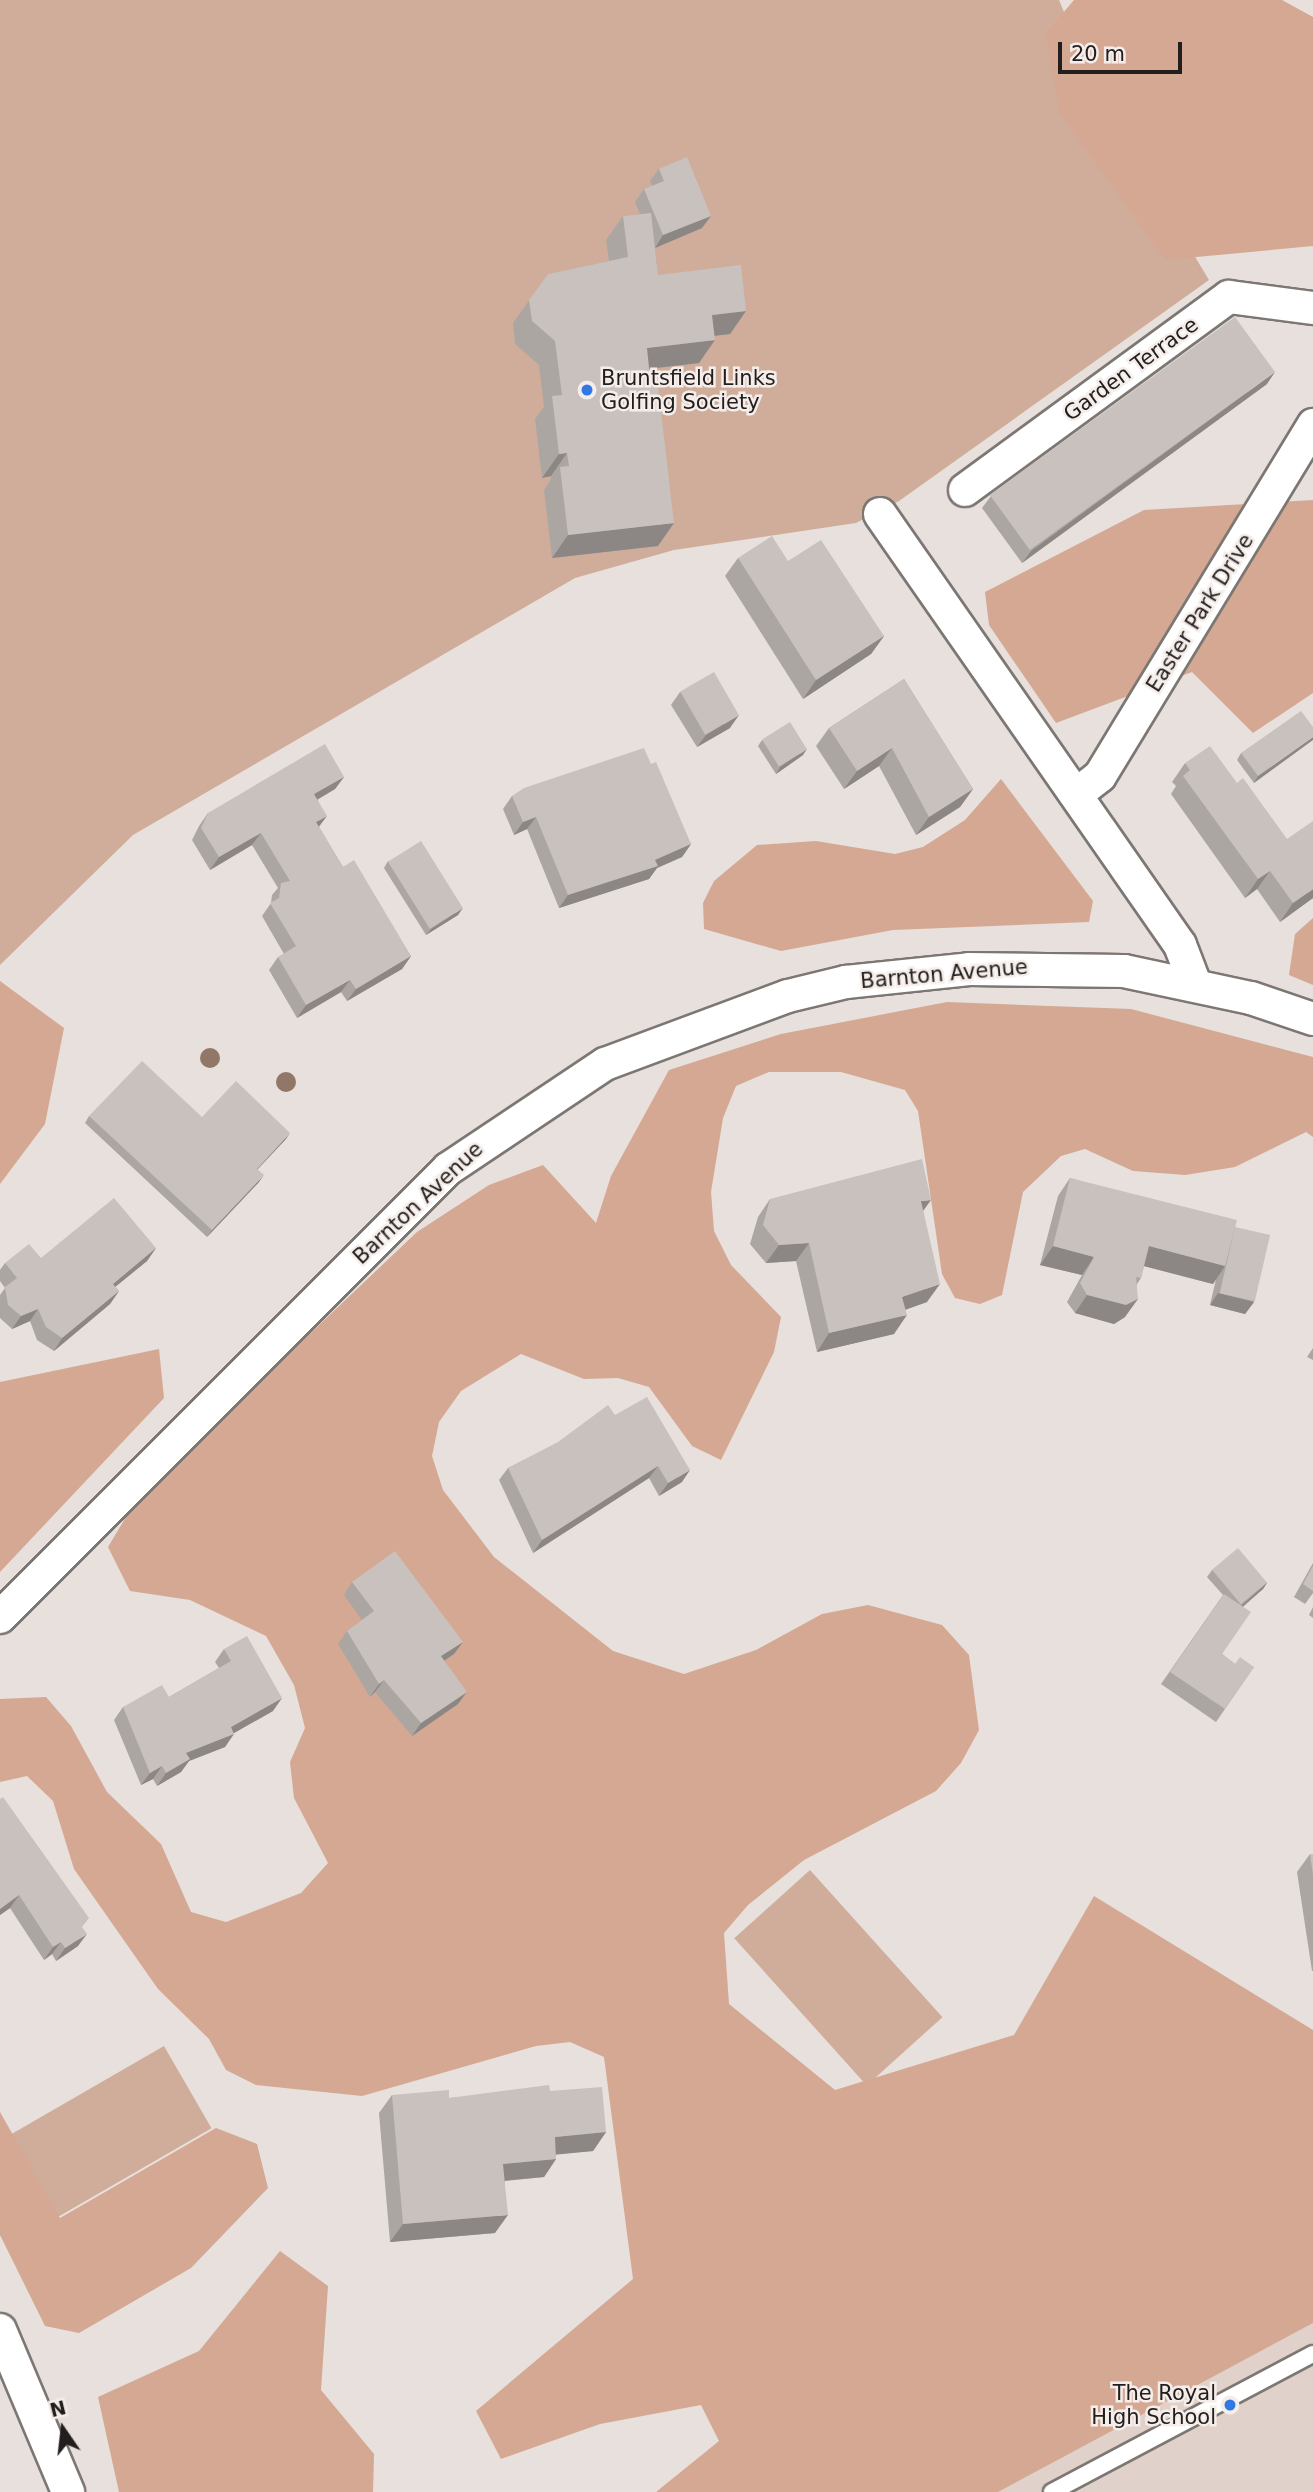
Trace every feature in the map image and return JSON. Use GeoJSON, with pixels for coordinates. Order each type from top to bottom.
{"type":"FeatureCollection","features":[{"type":"Feature","properties":{"kind":"street","name":"Garden Terrace"},"geometry":{"type":"LineString","coordinates":[[965,490],[1229,298],[1313,308]]}},
{"type":"Feature","properties":{"kind":"street","name":"Easter Park Drive"},"geometry":{"type":"LineString","coordinates":[[1077,794],[1100,776],[1305,460],[1313,425]]}},
{"type":"Feature","properties":{"kind":"street"},"geometry":{"type":"LineString","coordinates":[[880,514],[1180,945],[1195,984]]}},
{"type":"Feature","properties":{"kind":"street","name":"Barnton Avenue"},"geometry":{"type":"LineString","coordinates":[[0,1617],[448,1169],[605,1064],[736,1011],[904,974],[1039,966],[1195,984],[1313,1019]]}},
{"type":"Feature","properties":{"kind":"street"},"geometry":{"type":"LineString","coordinates":[[0,2330],[68,2492]]}},
{"type":"Feature","properties":{"kind":"lane"},"geometry":{"type":"LineString","coordinates":[[1052,2492],[1313,2354]]}},
{"type":"Feature","properties":{"kind":"shaded area"},"geometry":{"type":"Polygon","coordinates":[[[0,0],[1059,0],[1099,97],[1209,280],[899,501],[856,523],[674,550],[575,578],[133,835],[0,965],[0,0]]]}},
{"type":"Feature","properties":{"kind":"shaded area"},"geometry":{"type":"Polygon","coordinates":[[[1074,0],[1282,0],[1313,17],[1313,246],[1165,260],[1059,112],[1046,33],[1074,0]]]}},
{"type":"Feature","properties":{"kind":"shaded area"},"geometry":{"type":"Polygon","coordinates":[[[1313,500],[1313,693],[1253,733],[1192,672],[1056,723],[989,625],[985,592],[1144,510],[1313,500]]]}},
{"type":"Feature","properties":{"kind":"shaded area"},"geometry":{"type":"Polygon","coordinates":[[[1001,779],[1093,901],[1089,922],[893,930],[781,951],[704,929],[703,903],[714,881],[757,845],[816,841],[895,854],[923,847],[965,820],[1001,779]]]}},
{"type":"Feature","properties":{"kind":"shaded area"},"geometry":{"type":"Polygon","coordinates":[[[1313,918],[1313,985],[1289,975],[1295,934],[1313,918]]]}},
{"type":"Feature","properties":{"kind":"shaded area"},"geometry":{"type":"Polygon","coordinates":[[[0,981],[64,1028],[45,1124],[0,1184],[0,981]]]}},
{"type":"Feature","properties":{"kind":"shaded area"},"geometry":{"type":"Polygon","coordinates":[[[947,1002],[1131,1009],[1313,1057],[1313,1137],[1306,1132],[1235,1167],[1185,1175],[1133,1171],[1085,1149],[1061,1156],[1023,1192],[1002,1295],[980,1304],[955,1298],[942,1274],[918,1111],[905,1090],[841,1072],[769,1072],[736,1086],[723,1118],[711,1192],[714,1231],[731,1265],[781,1317],[774,1352],[721,1460],[692,1446],[649,1387],[618,1378],[584,1379],[521,1354],[461,1391],[439,1422],[432,1456],[443,1490],[494,1557],[613,1651],[684,1674],[756,1650],[822,1614],[868,1605],[942,1625],[969,1655],[979,1730],[961,1763],[936,1791],[804,1860],[748,1905],[724,1933],[729,2004],[835,2090],[1014,2035],[1094,1896],[1313,2030],[1313,2323],[998,2492],[656,2492],[719,2441],[701,2405],[600,2424],[501,2459],[476,2411],[633,2279],[604,2057],[570,2042],[536,2046],[362,2096],[256,2085],[226,2070],[209,2039],[158,1989],[74,1869],[53,1801],[27,1776],[0,1782],[0,1699],[46,1697],[71,1726],[107,1792],[161,1844],[191,1912],[226,1922],[301,1893],[328,1863],[294,1798],[290,1762],[305,1728],[294,1685],[266,1636],[190,1600],[130,1591],[108,1547],[138,1497],[417,1232],[489,1185],[543,1165],[596,1223],[611,1176],[669,1070],[781,1034],[947,1002]]]}},
{"type":"Feature","properties":{"kind":"shaded area"},"geometry":{"type":"Polygon","coordinates":[[[159,1349],[164,1398],[0,1572],[0,1382],[159,1349]]]}},
{"type":"Feature","properties":{"kind":"shaded area"},"geometry":{"type":"Polygon","coordinates":[[[810,1870],[942,2017],[867,2085],[734,1938],[810,1870]]]}},
{"type":"Feature","properties":{"kind":"shaded area"},"geometry":{"type":"Polygon","coordinates":[[[164,2046],[212,2128],[54,2219],[6,2137],[164,2046]]]}},
{"type":"Feature","properties":{"kind":"shaded area"},"geometry":{"type":"Polygon","coordinates":[[[0,2112],[60,2218],[216,2128],[257,2144],[268,2188],[191,2268],[79,2333],[45,2326],[0,2235],[0,2112]]]}},
{"type":"Feature","properties":{"kind":"shaded area"},"geometry":{"type":"Polygon","coordinates":[[[280,2251],[328,2286],[321,2390],[374,2454],[373,2492],[119,2492],[98,2397],[199,2351],[280,2251]]]}},
{"type":"Feature","properties":{"kind":"shaded area","name":"The Royal High School"},"geometry":{"type":"Polygon","coordinates":[[[1313,2317],[1313,2492],[981,2492],[1313,2317]]]}},
{"type":"Feature","properties":{"kind":"building"},"geometry":{"type":"Polygon","coordinates":[[[687,157],[711,216],[663,235],[644,189],[664,181],[659,169],[687,157]]]}},
{"type":"Feature","properties":{"kind":"building","name":"Bruntsfield Links Golfing Society"},"geometry":{"type":"Polygon","coordinates":[[[651,213],[658,275],[741,265],[746,311],[712,315],[715,340],[647,348],[651,387],[658,386],[674,523],[568,535],[560,467],[569,466],[567,453],[559,454],[552,396],[562,395],[555,341],[532,321],[529,300],[548,274],[628,257],[623,216],[651,213]]]}},
{"type":"Feature","properties":{"kind":"building"},"geometry":{"type":"Polygon","coordinates":[[[1235,317],[1275,372],[1030,550],[990,495],[1235,317]]]}},
{"type":"Feature","properties":{"kind":"building"},"geometry":{"type":"Polygon","coordinates":[[[772,536],[788,561],[821,540],[884,636],[816,680],[738,558],[772,536]]]}},
{"type":"Feature","properties":{"kind":"building"},"geometry":{"type":"Polygon","coordinates":[[[714,672],[739,715],[705,735],[680,692],[714,672]]]}},
{"type":"Feature","properties":{"kind":"building"},"geometry":{"type":"Polygon","coordinates":[[[904,679],[973,789],[929,817],[892,748],[857,771],[829,728],[904,679]]]}},
{"type":"Feature","properties":{"kind":"building"},"geometry":{"type":"Polygon","coordinates":[[[1301,711],[1313,727],[1313,737],[1258,776],[1241,753],[1301,711]]]}},
{"type":"Feature","properties":{"kind":"building"},"geometry":{"type":"Polygon","coordinates":[[[790,722],[807,749],[779,767],[762,739],[790,722]]]}},
{"type":"Feature","properties":{"kind":"building"},"geometry":{"type":"Polygon","coordinates":[[[325,744],[344,777],[314,794],[327,816],[316,822],[343,867],[354,860],[411,956],[356,989],[350,980],[306,1005],[278,957],[296,946],[270,903],[279,898],[281,883],[290,881],[261,833],[219,857],[201,828],[208,813],[325,744]]]}},
{"type":"Feature","properties":{"kind":"building"},"geometry":{"type":"Polygon","coordinates":[[[1210,746],[1237,783],[1243,778],[1287,839],[1313,821],[1313,889],[1293,903],[1270,871],[1258,879],[1183,776],[1190,770],[1185,763],[1210,746]]]}},
{"type":"Feature","properties":{"kind":"building"},"geometry":{"type":"Polygon","coordinates":[[[644,748],[651,764],[656,762],[691,844],[655,860],[658,866],[568,895],[536,817],[523,822],[512,796],[524,788],[644,748]]]}},
{"type":"Feature","properties":{"kind":"building"},"geometry":{"type":"Polygon","coordinates":[[[421,841],[463,908],[430,929],[388,862],[421,841]]]}},
{"type":"Feature","properties":{"kind":"building"},"geometry":{"type":"Polygon","coordinates":[[[142,1061],[202,1117],[236,1081],[290,1133],[257,1169],[264,1175],[212,1230],[89,1116],[142,1061]]]}},
{"type":"Feature","properties":{"kind":"building"},"geometry":{"type":"Polygon","coordinates":[[[922,1159],[931,1200],[921,1201],[940,1284],[902,1297],[907,1315],[829,1333],[809,1243],[779,1245],[763,1225],[770,1199],[922,1159]]]}},
{"type":"Feature","properties":{"kind":"building"},"geometry":{"type":"Polygon","coordinates":[[[1070,1178],[1237,1220],[1225,1266],[1149,1246],[1141,1278],[1136,1277],[1138,1299],[1126,1305],[1087,1295],[1080,1283],[1094,1257],[1053,1246],[1070,1178]]]}},
{"type":"Feature","properties":{"kind":"building"},"geometry":{"type":"Polygon","coordinates":[[[114,1198],[156,1248],[113,1284],[119,1291],[62,1338],[46,1327],[38,1309],[21,1316],[8,1305],[5,1287],[17,1278],[5,1263],[29,1244],[41,1258],[114,1198]]]}},
{"type":"Feature","properties":{"kind":"building"},"geometry":{"type":"Polygon","coordinates":[[[1235,1227],[1270,1235],[1255,1301],[1220,1293],[1235,1227]]]}},
{"type":"Feature","properties":{"kind":"building"},"geometry":{"type":"Polygon","coordinates":[[[647,1397],[690,1470],[668,1483],[658,1466],[542,1540],[508,1468],[558,1442],[608,1405],[615,1415],[647,1397]]]}},
{"type":"Feature","properties":{"kind":"building"},"geometry":{"type":"Polygon","coordinates":[[[1238,1548],[1267,1582],[1241,1604],[1212,1570],[1238,1548]]]}},
{"type":"Feature","properties":{"kind":"building"},"geometry":{"type":"Polygon","coordinates":[[[395,1551],[463,1642],[441,1656],[467,1692],[421,1723],[384,1680],[379,1684],[347,1631],[374,1611],[352,1582],[395,1551]]]}},
{"type":"Feature","properties":{"kind":"building"},"geometry":{"type":"Polygon","coordinates":[[[1313,1566],[1313,1591],[1303,1584],[1313,1566]]]}},
{"type":"Feature","properties":{"kind":"building"},"geometry":{"type":"Polygon","coordinates":[[[1224,1594],[1251,1612],[1222,1654],[1235,1664],[1240,1657],[1254,1667],[1225,1709],[1170,1672],[1224,1594]]]}},
{"type":"Feature","properties":{"kind":"building"},"geometry":{"type":"Polygon","coordinates":[[[247,1636],[282,1698],[231,1727],[234,1734],[186,1753],[190,1759],[166,1773],[162,1766],[150,1773],[123,1707],[162,1685],[169,1697],[231,1661],[224,1649],[247,1636]]]}},
{"type":"Feature","properties":{"kind":"building"},"geometry":{"type":"Polygon","coordinates":[[[3,1797],[89,1918],[82,1927],[87,1934],[65,1948],[61,1942],[53,1947],[19,1895],[0,1909],[0,1799],[3,1797]]]}},
{"type":"Feature","properties":{"kind":"building"},"geometry":{"type":"Polygon","coordinates":[[[1310,1854],[1313,1854],[1313,1875],[1310,1854]]]}},
{"type":"Feature","properties":{"kind":"building"},"geometry":{"type":"Polygon","coordinates":[[[549,2085],[550,2091],[602,2087],[606,2132],[555,2137],[556,2159],[503,2164],[508,2215],[403,2224],[392,2095],[449,2090],[449,2098],[549,2085]]]}},
{"type":"Feature","properties":{"kind":"place","name":"Bruntsfield Links Golfing Society"},"geometry":{"type":"Point","coordinates":[587,390]}},
{"type":"Feature","properties":{"kind":"place","name":"The Royal High School"},"geometry":{"type":"Point","coordinates":[1230,2405]}}]}
